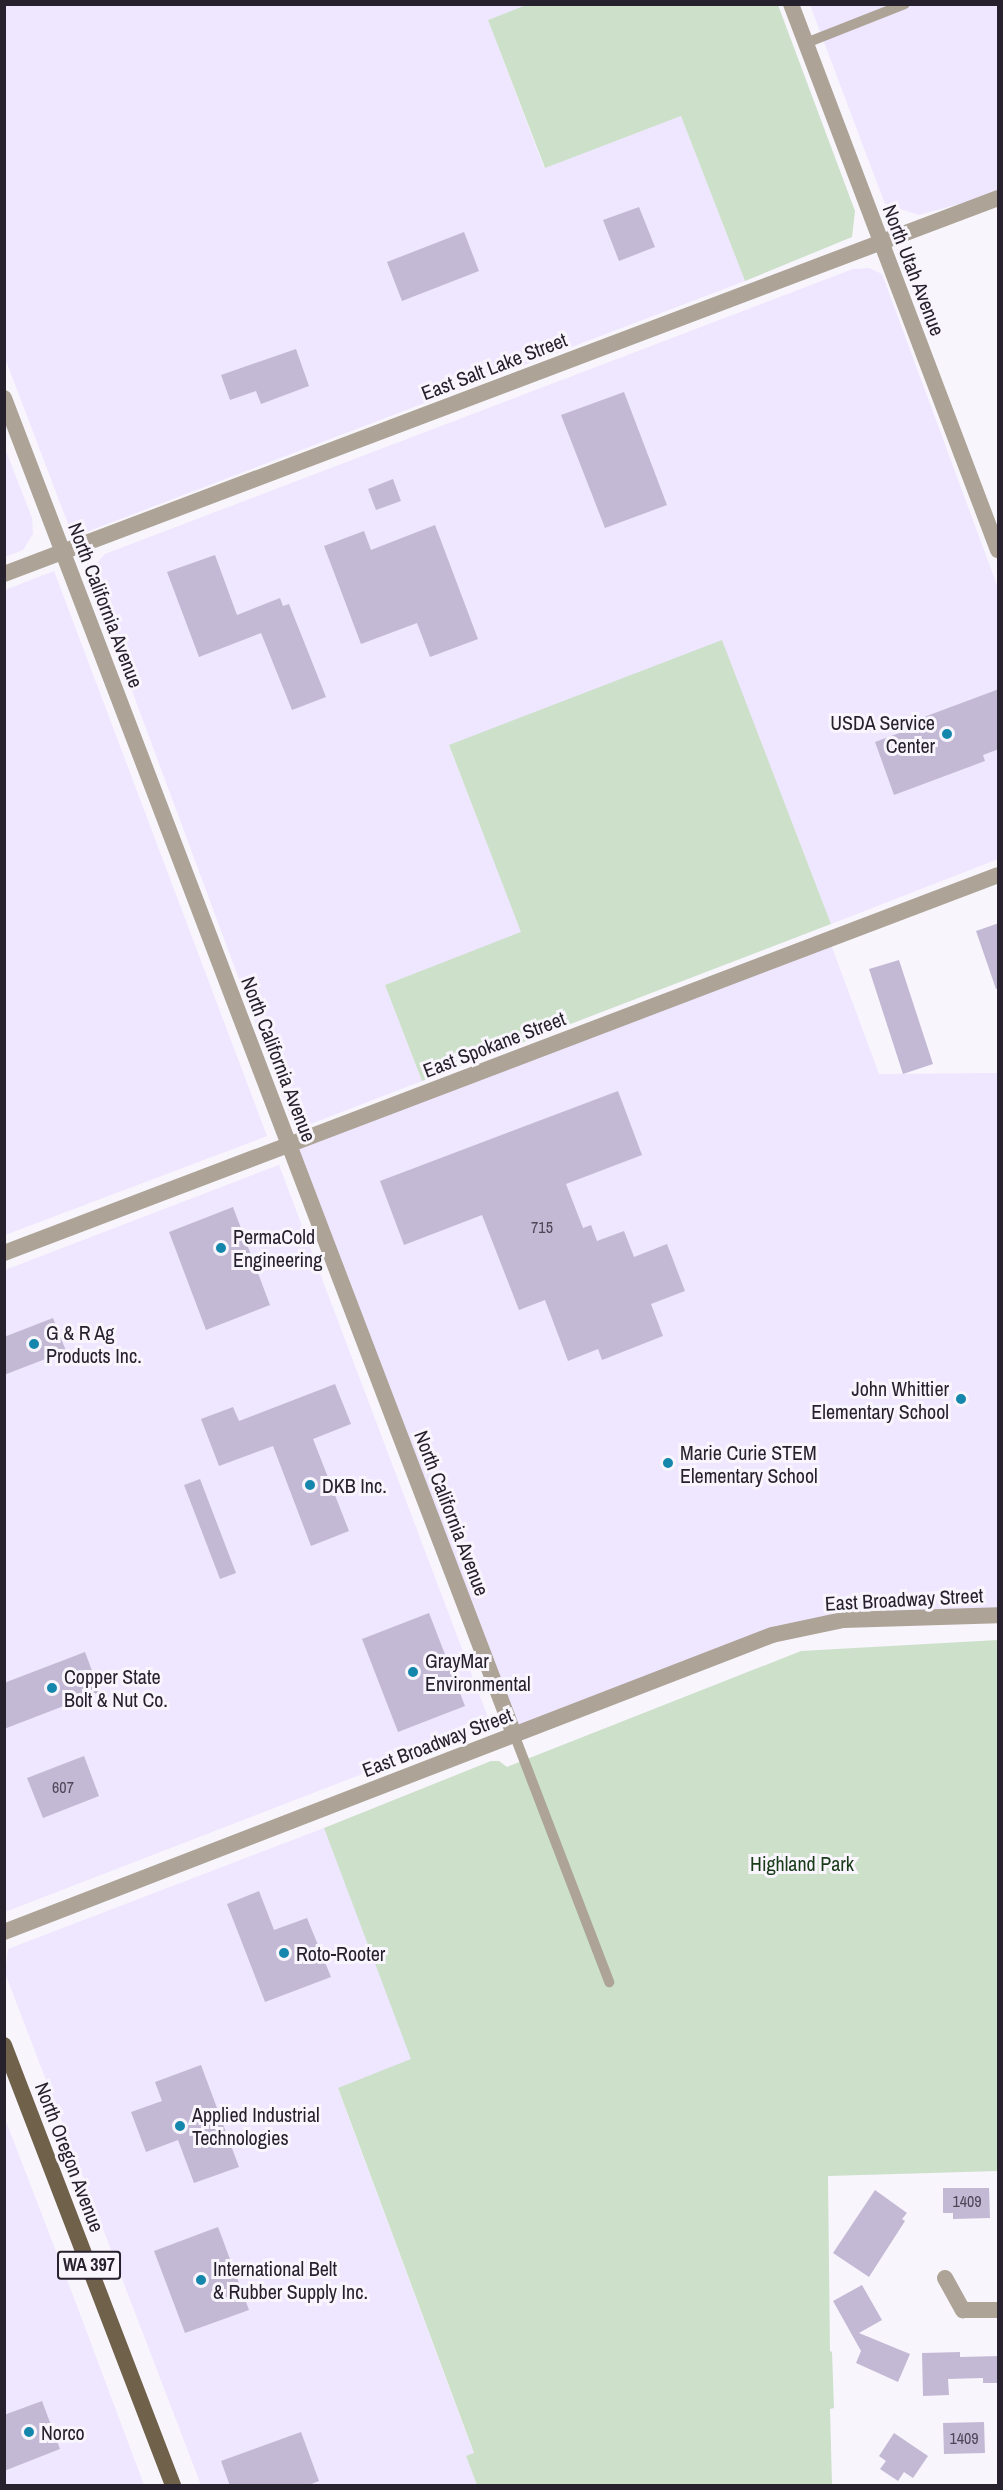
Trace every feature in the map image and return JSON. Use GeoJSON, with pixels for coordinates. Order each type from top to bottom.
{"type":"FeatureCollection","features":[{"type":"Feature","properties":{"kind":"main road","name":"North Oregon Avenue"},"geometry":{"type":"LineString","coordinates":[[4,2045],[173,2486]]}},
{"type":"Feature","properties":{"kind":"street","name":"North Utah Avenue"},"geometry":{"type":"LineString","coordinates":[[791,4],[999,550]]}},
{"type":"Feature","properties":{"kind":"street","name":"East Salt Lake Street"},"geometry":{"type":"LineString","coordinates":[[4,574],[999,198]]}},
{"type":"Feature","properties":{"kind":"street","name":"North California Avenue"},"geometry":{"type":"LineString","coordinates":[[4,398],[514,1734]]}},
{"type":"Feature","properties":{"kind":"street","name":"East Spokane Street"},"geometry":{"type":"LineString","coordinates":[[4,1253],[999,875]]}},
{"type":"Feature","properties":{"kind":"street","name":"East Broadway Street"},"geometry":{"type":"LineString","coordinates":[[4,1932],[742,1646],[807,1626],[843,1620],[999,1615]]}},
{"type":"Feature","properties":{"kind":"street"},"geometry":{"type":"LineString","coordinates":[[945,2278],[963,2310],[999,2310]]}},
{"type":"Feature","properties":{"kind":"lane"},"geometry":{"type":"LineString","coordinates":[[806,43],[905,4]]}},
{"type":"Feature","properties":{"kind":"lane"},"geometry":{"type":"LineString","coordinates":[[514,1734],[609,1982]]}},
{"type":"Feature","properties":{"kind":"shaded area"},"geometry":{"type":"Polygon","coordinates":[[[5,5],[529,5],[488,20],[544,168],[681,116],[745,281],[73,537],[5,358],[5,5]]]}},
{"type":"Feature","properties":{"kind":"shaded area"},"geometry":{"type":"Polygon","coordinates":[[[810,5],[998,5],[998,193],[919,215],[885,204],[810,5]]]}},
{"type":"Feature","properties":{"kind":"shaded area"},"geometry":{"type":"Polygon","coordinates":[[[869,268],[882,274],[998,588],[998,859],[831,924],[722,641],[449,746],[522,933],[385,985],[422,1081],[295,1130],[92,583],[93,568],[105,554],[853,269],[869,268]]]}},
{"type":"Feature","properties":{"kind":"shaded area"},"geometry":{"type":"Polygon","coordinates":[[[4,446],[32,518],[33,534],[23,550],[5,557],[4,446]]]}},
{"type":"Feature","properties":{"kind":"shaded area"},"geometry":{"type":"Polygon","coordinates":[[[54,571],[267,1136],[5,1235],[5,590],[54,571]]]}},
{"type":"Feature","properties":{"kind":"shaded area","name":"Marie Curie STEM Elementary School"},"geometry":{"type":"Polygon","coordinates":[[[829,939],[879,1074],[998,1073],[998,1618],[807,1626],[514,1734],[289,1144],[829,939]]]}},
{"type":"Feature","properties":{"kind":"shaded area"},"geometry":{"type":"Polygon","coordinates":[[[279,1165],[487,1715],[484,1727],[5,1912],[5,1270],[279,1165]]]}},
{"type":"Feature","properties":{"kind":"shaded area"},"geometry":{"type":"Polygon","coordinates":[[[324,1828],[412,2060],[338,2089],[474,2454],[466,2456],[477,2485],[201,2485],[5,1973],[8,1949],[324,1828]]]}},
{"type":"Feature","properties":{"kind":"shaded area"},"geometry":{"type":"Polygon","coordinates":[[[4,2116],[77,2306],[144,2485],[5,2485],[4,2116]]]}},
{"type":"Feature","properties":{"kind":"green space"},"geometry":{"type":"Polygon","coordinates":[[[529,4],[778,5],[855,211],[852,237],[745,281],[681,116],[545,168],[488,20],[529,4]]]}},
{"type":"Feature","properties":{"kind":"green space"},"geometry":{"type":"Polygon","coordinates":[[[722,640],[831,924],[422,1081],[385,985],[521,932],[449,745],[722,640]]]}},
{"type":"Feature","properties":{"kind":"green space","name":"Highland Park"},"geometry":{"type":"Polygon","coordinates":[[[998,1640],[998,2171],[828,2176],[830,2351],[832,2352],[834,2408],[830,2409],[832,2485],[477,2485],[466,2456],[474,2453],[338,2088],[411,2059],[324,1828],[491,1761],[499,1761],[507,1767],[801,1651],[998,1640]]]}},
{"type":"Feature","properties":{"kind":"building"},"geometry":{"type":"Polygon","coordinates":[[[639,207],[655,247],[619,261],[603,220],[639,207]]]}},
{"type":"Feature","properties":{"kind":"building"},"geometry":{"type":"Polygon","coordinates":[[[464,232],[479,271],[402,301],[387,262],[464,232]]]}},
{"type":"Feature","properties":{"kind":"building"},"geometry":{"type":"Polygon","coordinates":[[[296,349],[309,386],[261,404],[256,391],[230,400],[221,375],[296,349]]]}},
{"type":"Feature","properties":{"kind":"building"},"geometry":{"type":"Polygon","coordinates":[[[624,392],[667,505],[605,528],[561,415],[624,392]]]}},
{"type":"Feature","properties":{"kind":"building"},"geometry":{"type":"Polygon","coordinates":[[[393,479],[401,501],[376,510],[368,489],[393,479]]]}},
{"type":"Feature","properties":{"kind":"building"},"geometry":{"type":"Polygon","coordinates":[[[435,525],[478,639],[430,657],[417,623],[361,644],[324,546],[364,531],[371,550],[435,525]]]}},
{"type":"Feature","properties":{"kind":"building"},"geometry":{"type":"Polygon","coordinates":[[[215,555],[237,615],[280,598],[283,606],[289,604],[326,697],[292,710],[261,633],[199,657],[167,572],[215,555]]]}},
{"type":"Feature","properties":{"kind":"building","name":"USDA Service Center"},"geometry":{"type":"Polygon","coordinates":[[[999,689],[999,749],[983,755],[985,761],[894,795],[875,742],[918,726],[916,720],[999,689]]]}},
{"type":"Feature","properties":{"kind":"building"},"geometry":{"type":"Polygon","coordinates":[[[999,923],[999,988],[996,989],[976,931],[999,923]]]}},
{"type":"Feature","properties":{"kind":"building"},"geometry":{"type":"Polygon","coordinates":[[[899,960],[933,1064],[903,1074],[869,969],[899,960]]]}},
{"type":"Feature","properties":{"kind":"building"},"geometry":{"type":"Polygon","coordinates":[[[618,1091],[642,1155],[566,1184],[583,1228],[591,1225],[597,1241],[624,1231],[634,1257],[667,1244],[685,1291],[651,1304],[663,1336],[602,1360],[598,1349],[568,1361],[545,1300],[519,1310],[482,1215],[404,1245],[380,1181],[618,1091]]]}},
{"type":"Feature","properties":{"kind":"building"},"geometry":{"type":"Polygon","coordinates":[[[233,1207],[270,1305],[206,1330],[169,1232],[233,1207]]]}},
{"type":"Feature","properties":{"kind":"building","name":"G & R Ag Products Inc."},"geometry":{"type":"Polygon","coordinates":[[[53,1318],[66,1351],[4,1375],[4,1337],[53,1318]]]}},
{"type":"Feature","properties":{"kind":"building","name":"DKB Inc."},"geometry":{"type":"Polygon","coordinates":[[[335,1384],[351,1424],[313,1439],[349,1531],[311,1546],[273,1446],[219,1466],[201,1419],[233,1407],[239,1421],[335,1384]]]}},
{"type":"Feature","properties":{"kind":"building"},"geometry":{"type":"Polygon","coordinates":[[[200,1479],[236,1573],[220,1579],[184,1485],[200,1479]]]}},
{"type":"Feature","properties":{"kind":"building","name":"GrayMar Environmental"},"geometry":{"type":"Polygon","coordinates":[[[429,1613],[465,1706],[398,1732],[362,1639],[429,1613]]]}},
{"type":"Feature","properties":{"kind":"building","name":"Copper State Bolt & Nut Co."},"geometry":{"type":"Polygon","coordinates":[[[85,1652],[100,1692],[4,1729],[4,1683],[85,1652]]]}},
{"type":"Feature","properties":{"kind":"building"},"geometry":{"type":"Polygon","coordinates":[[[84,1756],[99,1796],[43,1818],[27,1778],[84,1756]]]}},
{"type":"Feature","properties":{"kind":"building","name":"Roto-Rooter"},"geometry":{"type":"Polygon","coordinates":[[[259,1891],[274,1930],[307,1918],[331,1977],[265,2002],[227,1904],[259,1891]]]}},
{"type":"Feature","properties":{"kind":"building","name":"Applied Industrial Technologies"},"geometry":{"type":"Polygon","coordinates":[[[201,2065],[239,2167],[194,2183],[178,2140],[146,2152],[131,2112],[162,2101],[155,2082],[201,2065]]]}},
{"type":"Feature","properties":{"kind":"building"},"geometry":{"type":"Polygon","coordinates":[[[943,2188],[989,2188],[990,2218],[953,2219],[953,2213],[943,2213],[943,2188]]]}},
{"type":"Feature","properties":{"kind":"building"},"geometry":{"type":"Polygon","coordinates":[[[875,2190],[907,2213],[902,2219],[905,2221],[869,2277],[833,2253],[875,2190]]]}},
{"type":"Feature","properties":{"kind":"building","name":"International Belt & Rubber Supply Inc."},"geometry":{"type":"Polygon","coordinates":[[[218,2227],[249,2310],[185,2333],[154,2251],[218,2227]]]}},
{"type":"Feature","properties":{"kind":"building"},"geometry":{"type":"Polygon","coordinates":[[[862,2285],[882,2320],[859,2333],[910,2354],[898,2382],[856,2363],[861,2351],[833,2301],[862,2285]]]}},
{"type":"Feature","properties":{"kind":"building"},"geometry":{"type":"Polygon","coordinates":[[[960,2352],[960,2357],[999,2356],[999,2383],[983,2383],[983,2378],[948,2379],[949,2395],[923,2396],[922,2353],[960,2352]]]}},
{"type":"Feature","properties":{"kind":"building","name":"Norco"},"geometry":{"type":"Polygon","coordinates":[[[42,2401],[60,2449],[4,2471],[4,2415],[42,2401]]]}},
{"type":"Feature","properties":{"kind":"building"},"geometry":{"type":"Polygon","coordinates":[[[984,2422],[985,2453],[944,2454],[943,2423],[984,2422]]]}},
{"type":"Feature","properties":{"kind":"building"},"geometry":{"type":"Polygon","coordinates":[[[301,2432],[319,2481],[306,2486],[230,2486],[221,2461],[301,2432]]]}},
{"type":"Feature","properties":{"kind":"building"},"geometry":{"type":"Polygon","coordinates":[[[894,2433],[928,2456],[913,2478],[904,2472],[898,2481],[880,2469],[886,2461],[879,2456],[894,2433]]]}},
{"type":"Feature","properties":{"kind":"place","name":"USDA Service Center"},"geometry":{"type":"Point","coordinates":[947,734]}},
{"type":"Feature","properties":{"kind":"place","name":"PermaCold Engineering"},"geometry":{"type":"Point","coordinates":[221,1248]}},
{"type":"Feature","properties":{"kind":"place","name":"G & R Ag Products Inc."},"geometry":{"type":"Point","coordinates":[34,1344]}},
{"type":"Feature","properties":{"kind":"place","name":"John Whittier Elementary School"},"geometry":{"type":"Point","coordinates":[961,1399]}},
{"type":"Feature","properties":{"kind":"place","name":"Marie Curie STEM Elementary School"},"geometry":{"type":"Point","coordinates":[668,1463]}},
{"type":"Feature","properties":{"kind":"place","name":"DKB Inc."},"geometry":{"type":"Point","coordinates":[310,1485]}},
{"type":"Feature","properties":{"kind":"place","name":"GrayMar Environmental"},"geometry":{"type":"Point","coordinates":[413,1672]}},
{"type":"Feature","properties":{"kind":"place","name":"Copper State Bolt & Nut Co."},"geometry":{"type":"Point","coordinates":[52,1688]}},
{"type":"Feature","properties":{"kind":"place","name":"Roto-Rooter"},"geometry":{"type":"Point","coordinates":[284,1953]}},
{"type":"Feature","properties":{"kind":"place","name":"Applied Industrial Technologies"},"geometry":{"type":"Point","coordinates":[180,2126]}},
{"type":"Feature","properties":{"kind":"place","name":"International Belt & Rubber Supply Inc."},"geometry":{"type":"Point","coordinates":[201,2280]}},
{"type":"Feature","properties":{"kind":"place","name":"Norco"},"geometry":{"type":"Point","coordinates":[29,2432]}}]}
